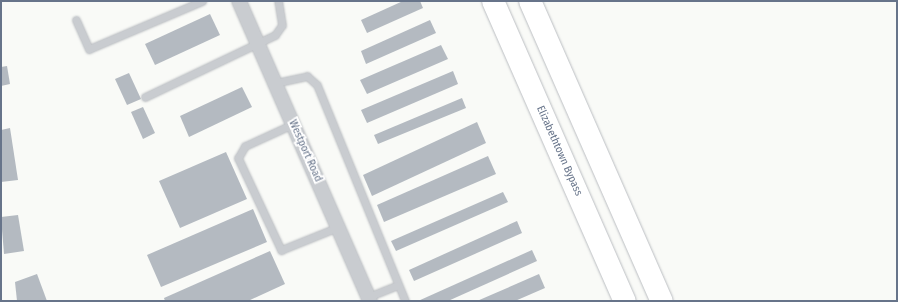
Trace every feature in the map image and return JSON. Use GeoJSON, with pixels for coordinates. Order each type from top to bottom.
{"type":"FeatureCollection","features":[{"type":"Feature","properties":{"kind":"highway","name":"Elizabethtown Bypass"},"geometry":{"type":"LineString","coordinates":[[492,1],[626,301]]}},
{"type":"Feature","properties":{"kind":"highway"},"geometry":{"type":"LineString","coordinates":[[530,1],[662,301]]}},
{"type":"Feature","properties":{"kind":"street","name":"Westport Road"},"geometry":{"type":"LineString","coordinates":[[239,1],[369,299]]}},
{"type":"Feature","properties":{"kind":"lane"},"geometry":{"type":"LineString","coordinates":[[76,20],[89,49],[202,1]]}},
{"type":"Feature","properties":{"kind":"lane"},"geometry":{"type":"LineString","coordinates":[[144,97],[258,45],[276,35],[282,25],[278,1]]}},
{"type":"Feature","properties":{"kind":"lane"},"geometry":{"type":"LineString","coordinates":[[275,83],[307,76],[317,85],[405,301]]}},
{"type":"Feature","properties":{"kind":"lane"},"geometry":{"type":"LineString","coordinates":[[293,124],[245,146],[238,158],[282,250],[338,227]]}},
{"type":"Feature","properties":{"kind":"lane"},"geometry":{"type":"LineString","coordinates":[[369,299],[397,284]]}},
{"type":"Feature","properties":{"kind":"building"},"geometry":{"type":"Polygon","coordinates":[[[403,1],[420,1],[423,8],[367,33],[361,20],[403,1]]]}},
{"type":"Feature","properties":{"kind":"building"},"geometry":{"type":"Polygon","coordinates":[[[210,14],[220,35],[155,65],[145,44],[210,14]]]}},
{"type":"Feature","properties":{"kind":"building"},"geometry":{"type":"Polygon","coordinates":[[[430,20],[436,33],[366,64],[361,51],[430,20]]]}},
{"type":"Feature","properties":{"kind":"building"},"geometry":{"type":"Polygon","coordinates":[[[441,45],[448,59],[367,94],[360,80],[441,45]]]}},
{"type":"Feature","properties":{"kind":"building"},"geometry":{"type":"Polygon","coordinates":[[[7,66],[10,84],[1,86],[1,67],[7,66]]]}},
{"type":"Feature","properties":{"kind":"building"},"geometry":{"type":"Polygon","coordinates":[[[453,71],[458,84],[367,123],[361,110],[453,71]]]}},
{"type":"Feature","properties":{"kind":"building"},"geometry":{"type":"Polygon","coordinates":[[[129,73],[141,99],[127,105],[115,79],[129,73]]]}},
{"type":"Feature","properties":{"kind":"building"},"geometry":{"type":"Polygon","coordinates":[[[242,87],[252,107],[189,137],[180,116],[242,87]]]}},
{"type":"Feature","properties":{"kind":"building"},"geometry":{"type":"Polygon","coordinates":[[[462,98],[466,108],[378,144],[374,135],[462,98]]]}},
{"type":"Feature","properties":{"kind":"building"},"geometry":{"type":"Polygon","coordinates":[[[143,107],[155,133],[143,139],[131,112],[143,107]]]}},
{"type":"Feature","properties":{"kind":"building"},"geometry":{"type":"Polygon","coordinates":[[[477,122],[486,143],[372,196],[363,175],[477,122]]]}},
{"type":"Feature","properties":{"kind":"building"},"geometry":{"type":"Polygon","coordinates":[[[10,128],[18,180],[1,182],[1,130],[10,128]]]}},
{"type":"Feature","properties":{"kind":"building"},"geometry":{"type":"Polygon","coordinates":[[[226,152],[247,199],[180,228],[159,181],[226,152]]]}},
{"type":"Feature","properties":{"kind":"building"},"geometry":{"type":"Polygon","coordinates":[[[488,156],[496,174],[384,222],[377,205],[488,156]]]}},
{"type":"Feature","properties":{"kind":"building"},"geometry":{"type":"Polygon","coordinates":[[[503,192],[508,202],[396,251],[391,241],[503,192]]]}},
{"type":"Feature","properties":{"kind":"building"},"geometry":{"type":"Polygon","coordinates":[[[253,209],[267,242],[161,287],[147,255],[253,209]]]}},
{"type":"Feature","properties":{"kind":"building"},"geometry":{"type":"Polygon","coordinates":[[[18,215],[24,251],[4,254],[1,217],[18,215]]]}},
{"type":"Feature","properties":{"kind":"building"},"geometry":{"type":"Polygon","coordinates":[[[517,221],[522,233],[414,281],[409,270],[517,221]]]}},
{"type":"Feature","properties":{"kind":"building"},"geometry":{"type":"Polygon","coordinates":[[[532,250],[537,261],[448,301],[418,301],[532,250]]]}},
{"type":"Feature","properties":{"kind":"building"},"geometry":{"type":"Polygon","coordinates":[[[270,251],[285,284],[248,301],[165,301],[164,298],[270,251]]]}},
{"type":"Feature","properties":{"kind":"building"},"geometry":{"type":"Polygon","coordinates":[[[37,274],[47,301],[17,301],[15,282],[37,274]]]}},
{"type":"Feature","properties":{"kind":"building"},"geometry":{"type":"Polygon","coordinates":[[[539,274],[545,288],[515,301],[477,301],[539,274]]]}}]}
